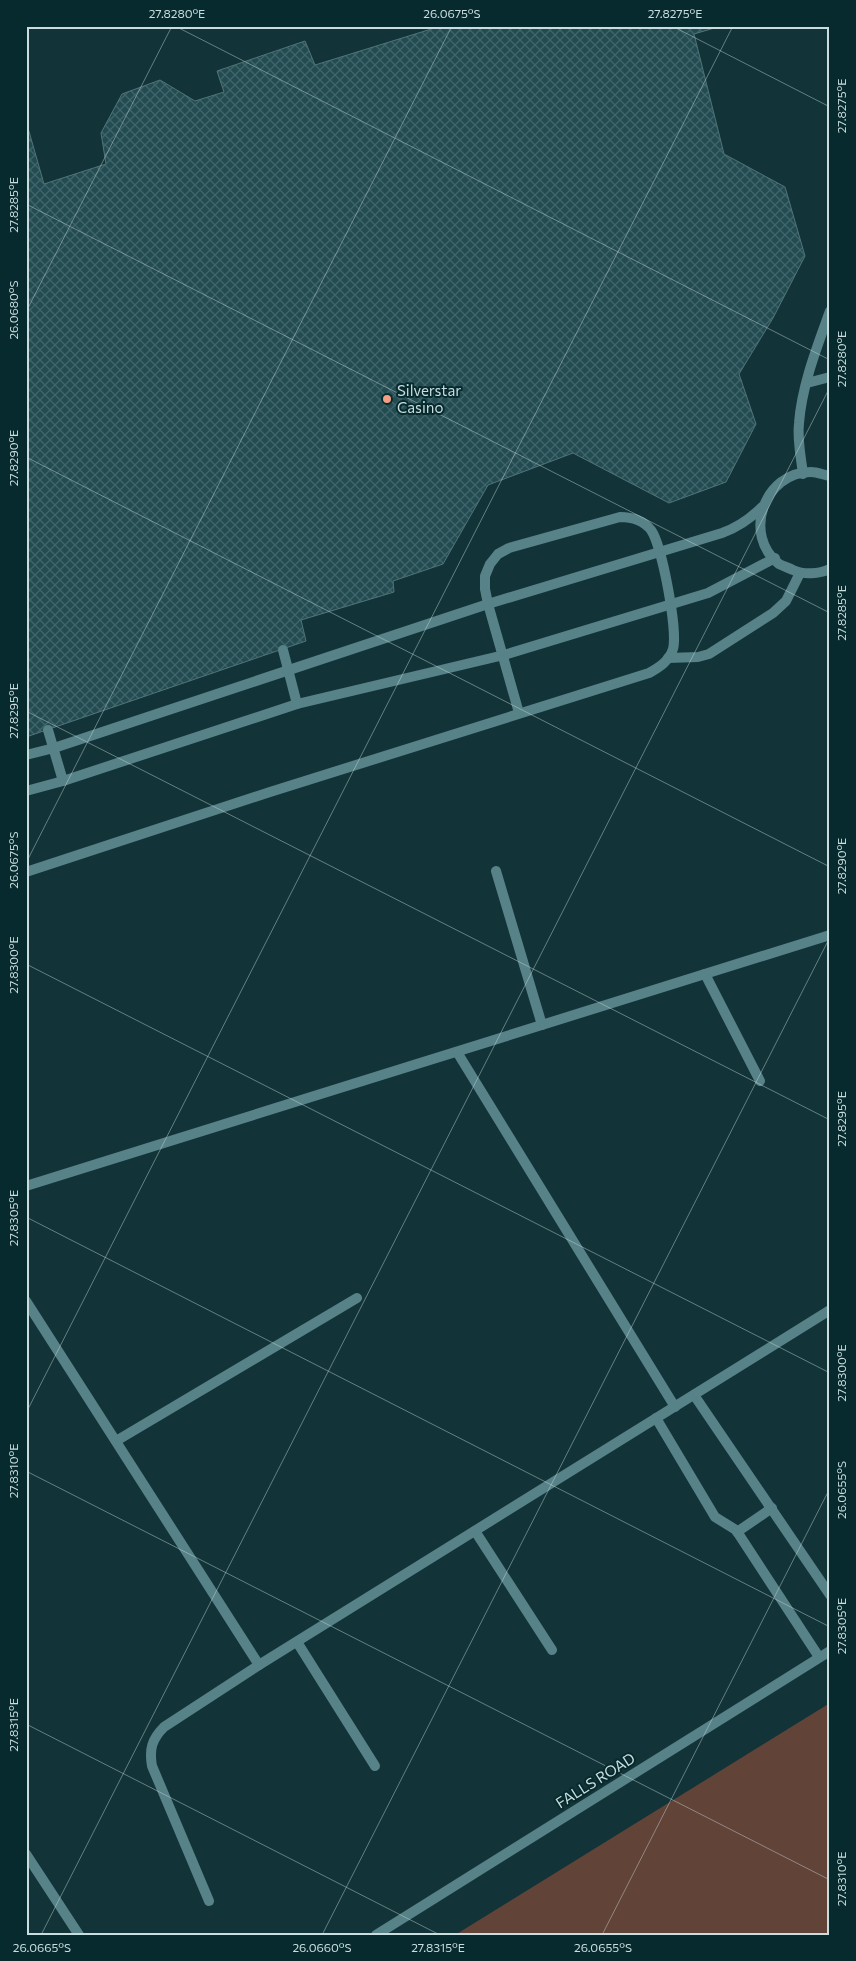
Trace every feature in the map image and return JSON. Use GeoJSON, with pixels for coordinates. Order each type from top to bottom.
{"type":"FeatureCollection","features":[{"type":"Feature","properties":{"kind":"street"},"geometry":{"type":"LineString","coordinates":[[803,474],[799,443],[799,424],[807,383],[830,311]]}},
{"type":"Feature","properties":{"kind":"street"},"geometry":{"type":"LineString","coordinates":[[807,383],[830,377]]}},
{"type":"Feature","properties":{"kind":"street"},"geometry":{"type":"LineString","coordinates":[[26,755],[54,748],[488,604],[661,553],[735,528],[748,520],[762,507],[774,488],[790,477],[811,472],[830,476]]}},
{"type":"Feature","properties":{"kind":"street"},"geometry":{"type":"LineString","coordinates":[[762,507],[759,528],[765,548],[779,564],[800,573],[823,572],[830,569]]}},
{"type":"Feature","properties":{"kind":"street"},"geometry":{"type":"LineString","coordinates":[[26,872],[279,789],[649,673],[659,668],[668,658],[673,648],[674,634],[661,553],[656,538],[646,525],[630,517],[620,517],[509,548],[498,554],[490,564],[485,576],[488,604],[519,713]]}},
{"type":"Feature","properties":{"kind":"street"},"geometry":{"type":"LineString","coordinates":[[26,791],[63,781],[297,704],[504,656],[708,593],[775,558]]}},
{"type":"Feature","properties":{"kind":"street"},"geometry":{"type":"LineString","coordinates":[[668,658],[698,657],[709,654],[773,613],[786,601],[800,573]]}},
{"type":"Feature","properties":{"kind":"street"},"geometry":{"type":"LineString","coordinates":[[283,650],[297,704]]}},
{"type":"Feature","properties":{"kind":"street"},"geometry":{"type":"LineString","coordinates":[[48,730],[63,781]]}},
{"type":"Feature","properties":{"kind":"street"},"geometry":{"type":"LineString","coordinates":[[496,871],[542,1025]]}},
{"type":"Feature","properties":{"kind":"street"},"geometry":{"type":"LineString","coordinates":[[26,1186],[830,935]]}},
{"type":"Feature","properties":{"kind":"street"},"geometry":{"type":"LineString","coordinates":[[705,974],[760,1081]]}},
{"type":"Feature","properties":{"kind":"street"},"geometry":{"type":"LineString","coordinates":[[457,1052],[675,1407]]}},
{"type":"Feature","properties":{"kind":"street"},"geometry":{"type":"LineString","coordinates":[[116,1441],[357,1298]]}},
{"type":"Feature","properties":{"kind":"street"},"geometry":{"type":"LineString","coordinates":[[26,1301],[259,1665]]}},
{"type":"Feature","properties":{"kind":"street"},"geometry":{"type":"LineString","coordinates":[[209,1901],[152,1766],[150,1755],[156,1734],[259,1665],[830,1310]]}},
{"type":"Feature","properties":{"kind":"street"},"geometry":{"type":"LineString","coordinates":[[694,1394],[830,1595]]}},
{"type":"Feature","properties":{"kind":"street"},"geometry":{"type":"LineString","coordinates":[[656,1418],[715,1517],[737,1532],[819,1657]]}},
{"type":"Feature","properties":{"kind":"street"},"geometry":{"type":"LineString","coordinates":[[737,1532],[772,1508]]}},
{"type":"Feature","properties":{"kind":"street"},"geometry":{"type":"LineString","coordinates":[[475,1531],[552,1650]]}},
{"type":"Feature","properties":{"kind":"street"},"geometry":{"type":"LineString","coordinates":[[297,1642],[375,1766]]}},
{"type":"Feature","properties":{"kind":"street","name":"FALLS ROAD"},"geometry":{"type":"LineString","coordinates":[[376,1935],[830,1651]]}},
{"type":"Feature","properties":{"kind":"street"},"geometry":{"type":"LineString","coordinates":[[26,1854],[79,1935]]}},
{"type":"Feature","properties":{"kind":"shaded area"},"geometry":{"type":"Polygon","coordinates":[[[830,1703],[830,1935],[455,1935],[830,1703]]]}},
{"type":"Feature","properties":{"kind":"building","name":"Silverstar Casino"},"geometry":{"type":"Polygon","coordinates":[[[441,26],[721,26],[694,34],[724,154],[785,187],[805,256],[773,318],[739,374],[756,424],[726,482],[669,503],[573,453],[488,485],[443,564],[393,581],[394,592],[301,620],[306,641],[26,737],[26,121],[44,184],[106,164],[101,133],[122,94],[160,80],[195,101],[224,92],[217,71],[305,41],[315,65],[441,26]]]}},
{"type":"Feature","properties":{"kind":"place","name":"Silverstar Casino"},"geometry":{"type":"Point","coordinates":[387,399]}}]}
